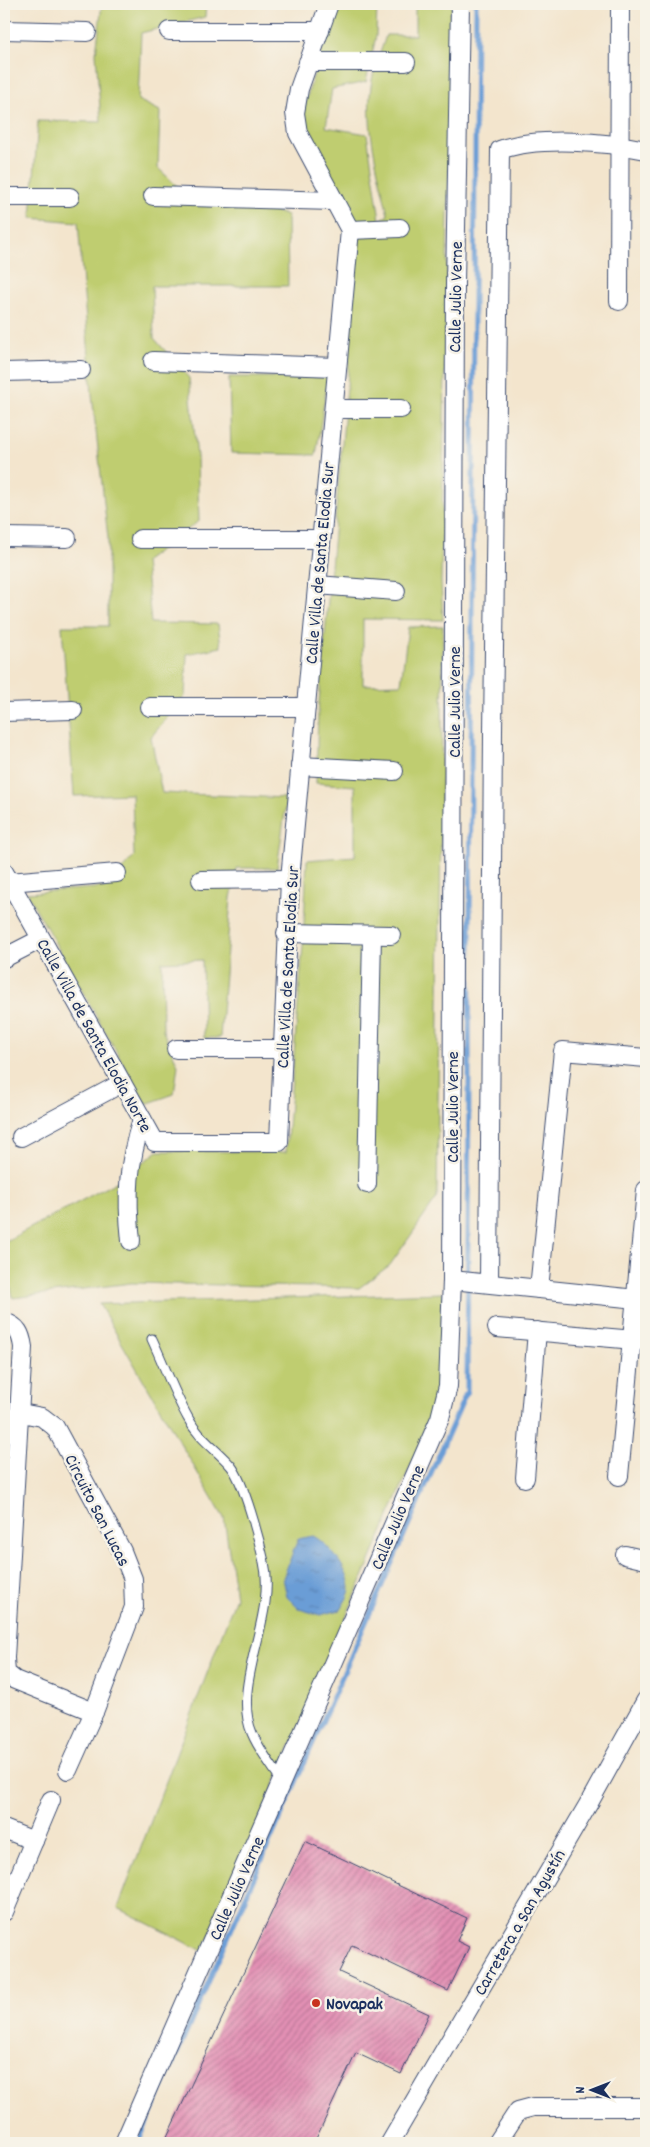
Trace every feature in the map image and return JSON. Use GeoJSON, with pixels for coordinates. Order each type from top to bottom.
{"type":"FeatureCollection","features":[{"type":"Feature","properties":{"kind":"street"},"geometry":{"type":"LineString","coordinates":[[329,4],[299,89],[295,113],[298,133],[350,230],[400,228]]}},
{"type":"Feature","properties":{"kind":"street","name":"Calle Julio Verne"},"geometry":{"type":"LineString","coordinates":[[124,2143],[440,1418],[469,1282],[455,284],[460,4]]}},
{"type":"Feature","properties":{"kind":"street"},"geometry":{"type":"LineString","coordinates":[[619,301],[620,4]]}},
{"type":"Feature","properties":{"kind":"street"},"geometry":{"type":"LineString","coordinates":[[4,30],[87,32]]}},
{"type":"Feature","properties":{"kind":"street"},"geometry":{"type":"LineString","coordinates":[[169,31],[320,31]]}},
{"type":"Feature","properties":{"kind":"street"},"geometry":{"type":"LineString","coordinates":[[308,62],[406,62]]}},
{"type":"Feature","properties":{"kind":"street"},"geometry":{"type":"LineString","coordinates":[[641,1300],[469,1282],[493,732],[500,150],[513,145],[532,143],[620,144],[646,150]]}},
{"type":"Feature","properties":{"kind":"street"},"geometry":{"type":"LineString","coordinates":[[153,196],[334,201]]}},
{"type":"Feature","properties":{"kind":"street"},"geometry":{"type":"LineString","coordinates":[[4,197],[70,197]]}},
{"type":"Feature","properties":{"kind":"street","name":"Calle Villa de Santa Elodia Sur"},"geometry":{"type":"LineString","coordinates":[[279,1142],[286,933],[290,879],[350,230]]}},
{"type":"Feature","properties":{"kind":"street"},"geometry":{"type":"LineString","coordinates":[[153,361],[337,367]]}},
{"type":"Feature","properties":{"kind":"street"},"geometry":{"type":"LineString","coordinates":[[4,372],[81,370]]}},
{"type":"Feature","properties":{"kind":"street"},"geometry":{"type":"LineString","coordinates":[[334,410],[400,408]]}},
{"type":"Feature","properties":{"kind":"street"},"geometry":{"type":"LineString","coordinates":[[4,537],[67,538]]}},
{"type":"Feature","properties":{"kind":"street"},"geometry":{"type":"LineString","coordinates":[[140,539],[321,539]]}},
{"type":"Feature","properties":{"kind":"street"},"geometry":{"type":"LineString","coordinates":[[317,585],[396,591]]}},
{"type":"Feature","properties":{"kind":"street"},"geometry":{"type":"LineString","coordinates":[[150,707],[306,707]]}},
{"type":"Feature","properties":{"kind":"street"},"geometry":{"type":"LineString","coordinates":[[4,712],[73,710]]}},
{"type":"Feature","properties":{"kind":"street"},"geometry":{"type":"LineString","coordinates":[[300,766],[394,771]]}},
{"type":"Feature","properties":{"kind":"street"},"geometry":{"type":"LineString","coordinates":[[6,877],[117,873]]}},
{"type":"Feature","properties":{"kind":"street","name":"Calle Villa de Santa Elodia Norte"},"geometry":{"type":"LineString","coordinates":[[6,877],[155,1142],[279,1142]]}},
{"type":"Feature","properties":{"kind":"street"},"geometry":{"type":"LineString","coordinates":[[202,880],[290,879]]}},
{"type":"Feature","properties":{"kind":"street"},"geometry":{"type":"LineString","coordinates":[[286,933],[391,935]]}},
{"type":"Feature","properties":{"kind":"street"},"geometry":{"type":"LineString","coordinates":[[367,1184],[372,935]]}},
{"type":"Feature","properties":{"kind":"street"},"geometry":{"type":"LineString","coordinates":[[4,958],[41,939]]}},
{"type":"Feature","properties":{"kind":"street"},"geometry":{"type":"LineString","coordinates":[[176,1049],[283,1049]]}},
{"type":"Feature","properties":{"kind":"street"},"geometry":{"type":"LineString","coordinates":[[538,1289],[563,1051],[646,1058]]}},
{"type":"Feature","properties":{"kind":"street"},"geometry":{"type":"LineString","coordinates":[[21,1137],[122,1083]]}},
{"type":"Feature","properties":{"kind":"street"},"geometry":{"type":"LineString","coordinates":[[131,1242],[128,1179],[133,1148],[142,1118]]}},
{"type":"Feature","properties":{"kind":"street"},"geometry":{"type":"LineString","coordinates":[[619,1476],[639,1340],[646,1190]]}},
{"type":"Feature","properties":{"kind":"street"},"geometry":{"type":"LineString","coordinates":[[4,1322],[14,1325],[21,1334],[24,1347],[6,1673],[15,1680],[94,1712]]}},
{"type":"Feature","properties":{"kind":"street"},"geometry":{"type":"LineString","coordinates":[[497,1328],[639,1340]]}},
{"type":"Feature","properties":{"kind":"street"},"geometry":{"type":"LineString","coordinates":[[525,1478],[537,1331]]}},
{"type":"Feature","properties":{"kind":"street","name":"Circuito San Lucas"},"geometry":{"type":"LineString","coordinates":[[21,1413],[42,1416],[55,1427],[122,1551],[133,1580],[134,1607],[94,1712],[68,1770]]}},
{"type":"Feature","properties":{"kind":"street"},"geometry":{"type":"LineString","coordinates":[[625,1555],[646,1560]]}},
{"type":"Feature","properties":{"kind":"street","name":"Carretera a San Agustín"},"geometry":{"type":"LineString","coordinates":[[390,2143],[589,1803],[646,1700]]}},
{"type":"Feature","properties":{"kind":"street"},"geometry":{"type":"LineString","coordinates":[[4,1912],[52,1800]]}},
{"type":"Feature","properties":{"kind":"street"},"geometry":{"type":"LineString","coordinates":[[4,1829],[34,1841]]}},
{"type":"Feature","properties":{"kind":"street"},"geometry":{"type":"LineString","coordinates":[[497,2143],[518,2111],[533,2107],[646,2107]]}},
{"type":"Feature","properties":{"kind":"lane"},"geometry":{"type":"LineString","coordinates":[[152,1339],[188,1418],[199,1435],[231,1466],[240,1482],[259,1545],[267,1582],[266,1602],[247,1695],[248,1717],[252,1734],[282,1782]]}},
{"type":"Feature","properties":{"kind":"green space"},"geometry":{"type":"Polygon","coordinates":[[[102,4],[206,4],[205,17],[141,33],[138,100],[160,111],[158,168],[178,187],[287,215],[288,286],[152,286],[154,338],[189,378],[197,457],[199,521],[145,561],[151,623],[218,624],[221,647],[187,654],[185,696],[151,737],[162,793],[287,798],[277,868],[237,868],[231,898],[220,1038],[204,1038],[202,960],[162,962],[163,1031],[178,1065],[174,1094],[146,1104],[27,893],[106,887],[134,856],[132,794],[74,796],[62,626],[108,626],[108,538],[92,395],[78,222],[31,218],[38,121],[101,122],[96,53],[102,4]]]}},
{"type":"Feature","properties":{"kind":"green space"},"geometry":{"type":"Polygon","coordinates":[[[338,4],[377,4],[376,36],[366,82],[332,89],[326,127],[367,134],[380,220],[388,215],[371,135],[371,86],[377,61],[386,35],[415,35],[415,4],[452,4],[441,581],[443,620],[363,619],[363,685],[401,684],[408,627],[443,626],[437,1198],[390,1265],[359,1288],[131,1283],[13,1298],[4,1253],[4,1242],[118,1181],[158,1151],[286,1152],[303,945],[307,860],[355,856],[355,786],[316,783],[318,713],[347,387],[358,234],[301,118],[320,52],[338,4]]]}},
{"type":"Feature","properties":{"kind":"green space"},"geometry":{"type":"Polygon","coordinates":[[[229,377],[328,377],[316,455],[231,453],[229,377]]]}},
{"type":"Feature","properties":{"kind":"green space"},"geometry":{"type":"Polygon","coordinates":[[[442,1293],[441,1376],[426,1430],[203,1951],[118,1908],[236,1597],[224,1518],[99,1304],[442,1293]]]}},
{"type":"Feature","properties":{"kind":"water"},"geometry":{"type":"Polygon","coordinates":[[[313,1536],[331,1551],[342,1565],[350,1588],[340,1610],[320,1615],[299,1609],[287,1597],[283,1578],[298,1539],[313,1536]]]}},
{"type":"Feature","properties":{"kind":"building","name":"Novapak"},"geometry":{"type":"Polygon","coordinates":[[[305,1841],[467,1918],[457,1941],[469,1947],[448,1991],[352,1945],[339,1972],[429,2014],[401,2074],[356,2053],[314,2143],[164,2143],[305,1841]]]}},
{"type":"Feature","properties":{"kind":"waterway"},"geometry":{"type":"LineString","coordinates":[[138,2143],[467,1391],[476,4]]}},
{"type":"Feature","properties":{"kind":"place","name":"Novapak"},"geometry":{"type":"Point","coordinates":[316,2003]}}]}
